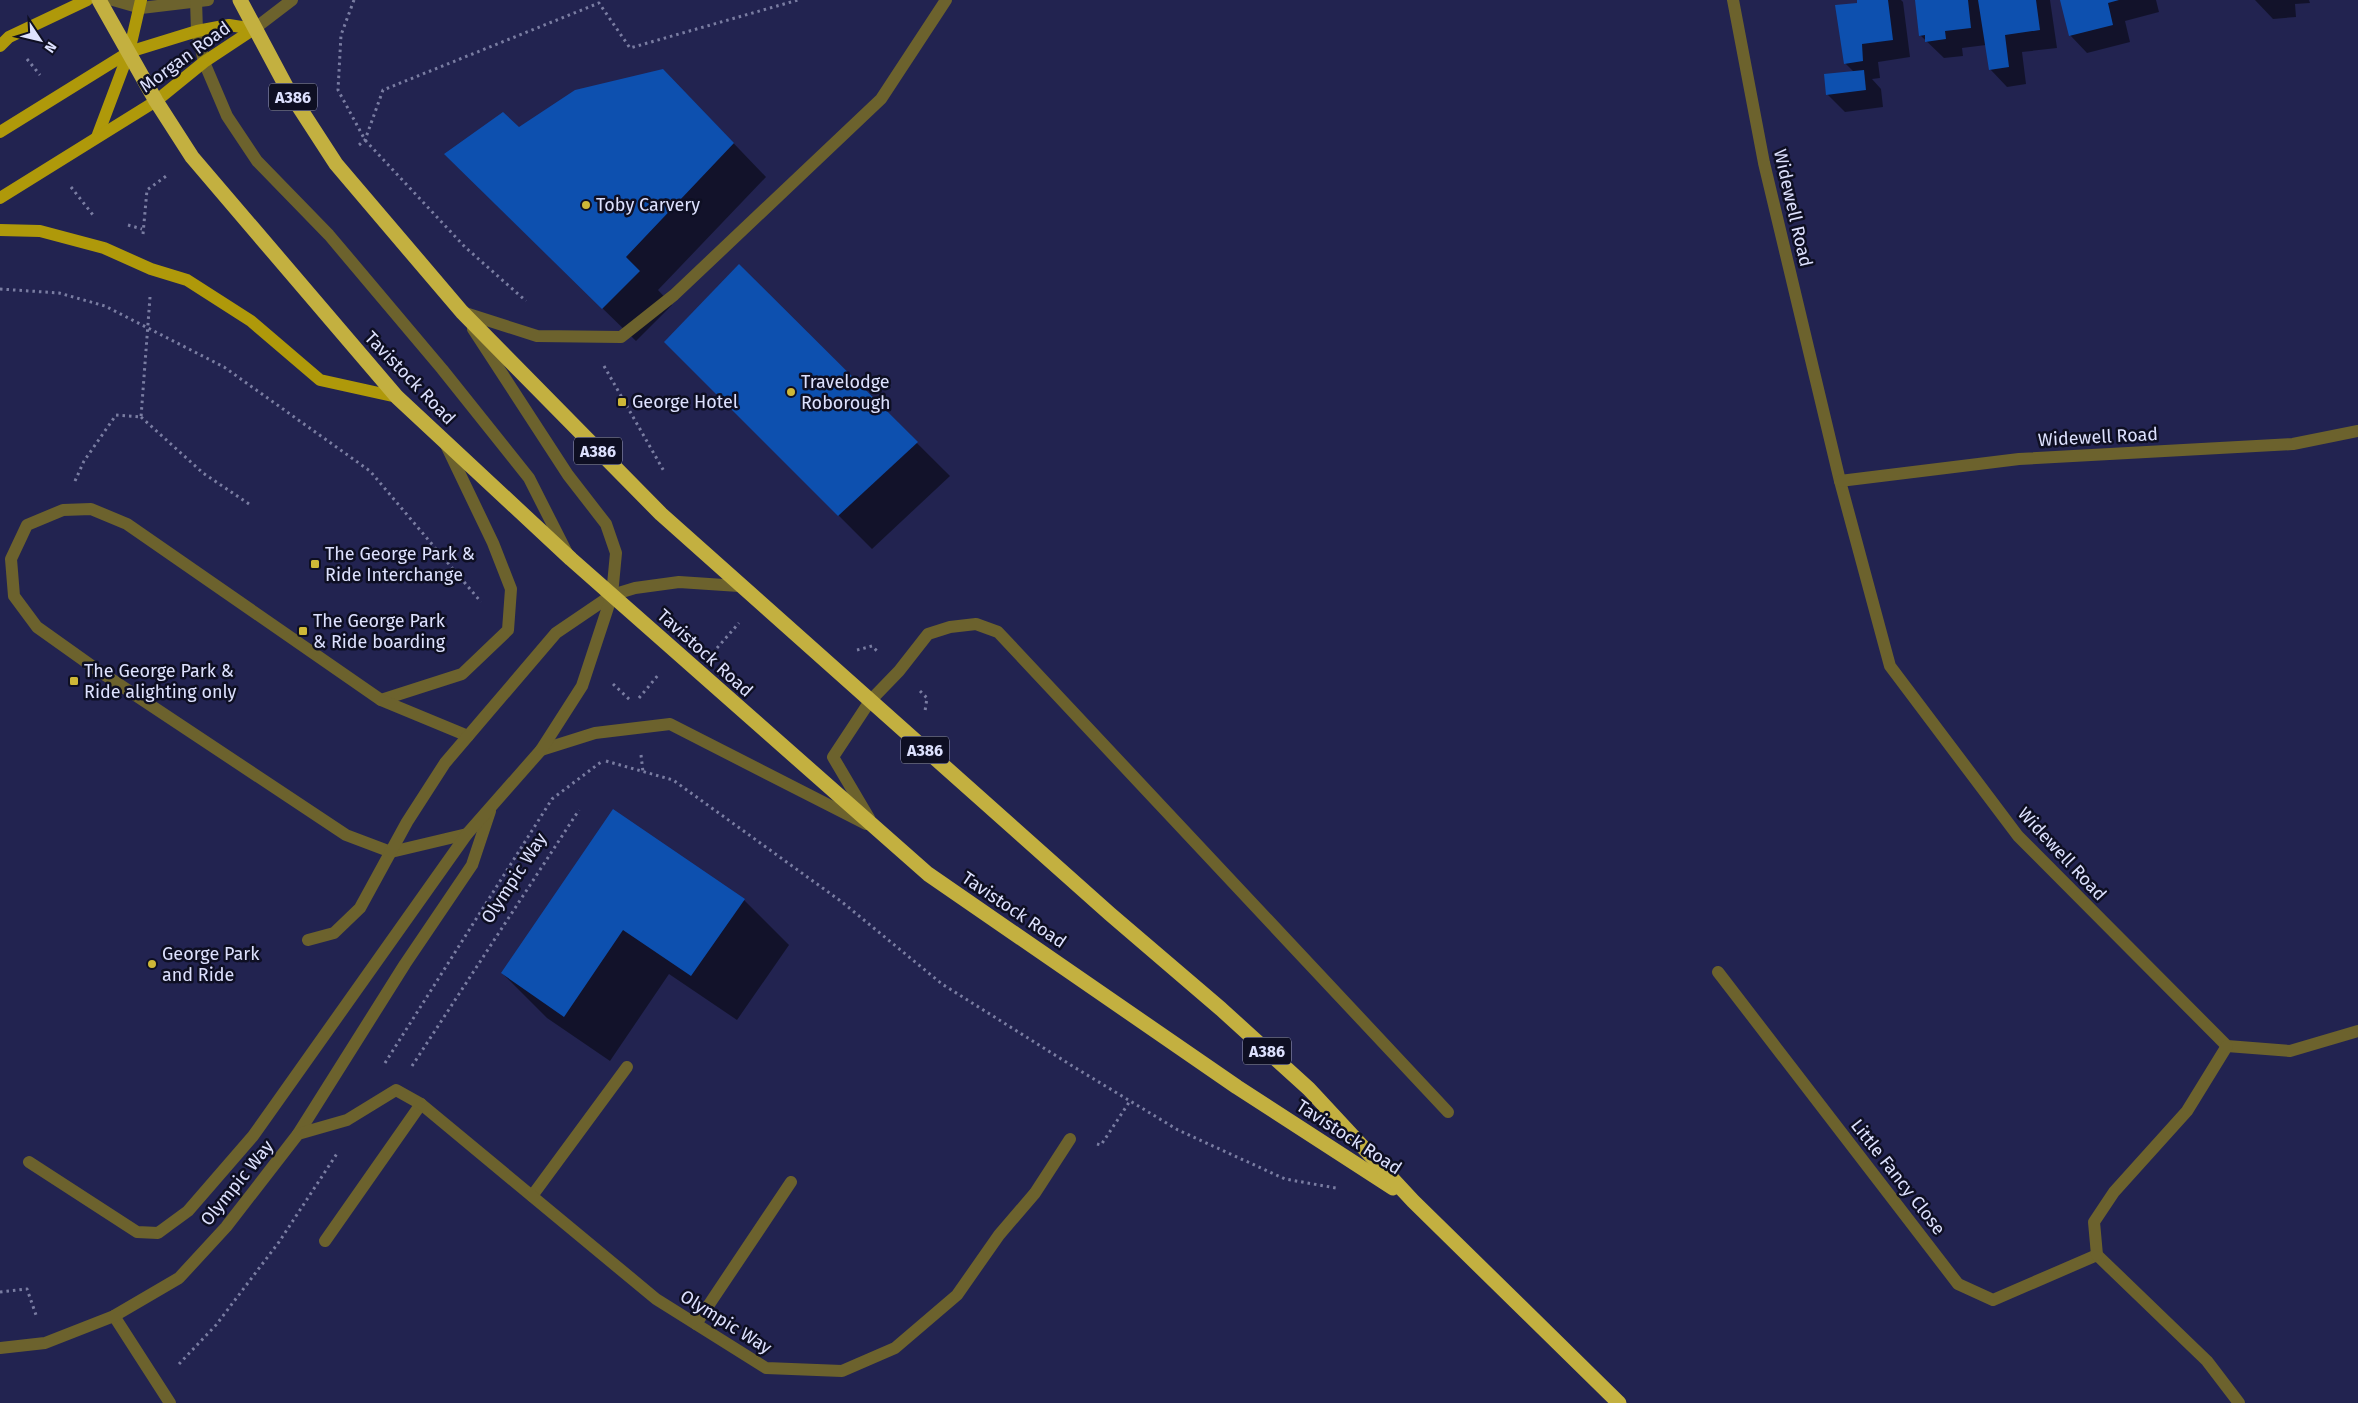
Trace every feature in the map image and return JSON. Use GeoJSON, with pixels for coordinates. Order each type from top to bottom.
{"type":"FeatureCollection","features":[{"type":"Feature","properties":{"kind":"highway","name":"Tavistock Road"},"geometry":{"type":"LineString","coordinates":[[99,0],[156,101],[192,157],[397,397],[571,559],[928,874],[1236,1087],[1413,1201]]}},
{"type":"Feature","properties":{"kind":"highway","name":"Tavistock Road"},"geometry":{"type":"LineString","coordinates":[[240,0],[288,90],[336,164],[462,312],[660,514],[1110,914],[1222,1009],[1294,1076],[1413,1201],[1619,1403]]}},
{"type":"Feature","properties":{"kind":"main road"},"geometry":{"type":"LineString","coordinates":[[0,46],[9,37],[87,0]]}},
{"type":"Feature","properties":{"kind":"main road"},"geometry":{"type":"LineString","coordinates":[[97,138],[128,52],[141,4]]}},
{"type":"Feature","properties":{"kind":"main road","name":"Morgan Road"},"geometry":{"type":"LineString","coordinates":[[0,132],[128,52],[197,31],[229,25],[254,29]]}},
{"type":"Feature","properties":{"kind":"main road","name":"Morgan Road"},"geometry":{"type":"LineString","coordinates":[[0,198],[156,101],[204,62],[254,29]]}},
{"type":"Feature","properties":{"kind":"main road"},"geometry":{"type":"LineString","coordinates":[[0,230],[40,231],[104,248],[151,269],[187,280],[251,321],[320,380],[397,397]]}},
{"type":"Feature","properties":{"kind":"street"},"geometry":{"type":"LineString","coordinates":[[113,0],[141,4],[200,1],[197,31],[204,62],[227,116],[257,161],[329,235],[523,470],[571,559]]}},
{"type":"Feature","properties":{"kind":"street"},"geometry":{"type":"LineString","coordinates":[[254,29],[292,0]]}},
{"type":"Feature","properties":{"kind":"street"},"geometry":{"type":"LineString","coordinates":[[462,312],[537,336],[621,337],[674,295],[733,237],[881,99],[946,0]]}},
{"type":"Feature","properties":{"kind":"street","name":"Widewell Road"},"geometry":{"type":"LineString","coordinates":[[1733,0],[1764,162],[1840,481],[1890,666],[2018,836],[2227,1046]]}},
{"type":"Feature","properties":{"kind":"street"},"geometry":{"type":"LineString","coordinates":[[29,1162],[137,1232],[158,1232],[188,1211],[253,1136],[467,834],[541,750],[582,686],[612,595],[616,553],[606,524],[568,475],[462,312]]}},
{"type":"Feature","properties":{"kind":"street","name":"Widewell Road"},"geometry":{"type":"LineString","coordinates":[[1840,481],[2019,460],[2293,444],[2358,431]]}},
{"type":"Feature","properties":{"kind":"street"},"geometry":{"type":"LineString","coordinates":[[381,700],[462,674],[508,630],[511,589],[493,543],[444,440]]}},
{"type":"Feature","properties":{"kind":"street"},"geometry":{"type":"LineString","coordinates":[[467,834],[391,852],[346,835],[96,669],[37,627],[14,596],[11,558],[27,525],[63,510],[91,509],[127,524],[381,700],[468,736]]}},
{"type":"Feature","properties":{"kind":"street"},"geometry":{"type":"LineString","coordinates":[[308,940],[334,933],[360,908],[407,822],[445,763],[556,632],[612,595],[635,588],[679,582],[739,586]]}},
{"type":"Feature","properties":{"kind":"street"},"geometry":{"type":"LineString","coordinates":[[875,828],[832,756],[870,701],[899,671],[928,634],[950,627],[976,624],[998,632],[1448,1112]]}},
{"type":"Feature","properties":{"kind":"street"},"geometry":{"type":"LineString","coordinates":[[541,750],[595,733],[670,724],[875,828]]}},
{"type":"Feature","properties":{"kind":"street"},"geometry":{"type":"LineString","coordinates":[[298,1134],[405,964],[472,865],[492,804]]}},
{"type":"Feature","properties":{"kind":"street","name":"Little Fancy Close"},"geometry":{"type":"LineString","coordinates":[[1718,972],[1958,1284],[1993,1300],[2097,1255]]}},
{"type":"Feature","properties":{"kind":"street"},"geometry":{"type":"LineString","coordinates":[[2239,1403],[2207,1362],[2097,1255],[2094,1222],[2114,1192],[2187,1111],[2227,1046],[2290,1051],[2358,1031]]}},
{"type":"Feature","properties":{"kind":"street"},"geometry":{"type":"LineString","coordinates":[[532,1196],[627,1067]]}},
{"type":"Feature","properties":{"kind":"street","name":"Olympic Way"},"geometry":{"type":"LineString","coordinates":[[0,1348],[45,1343],[114,1316],[179,1278],[226,1227],[298,1134],[347,1120],[396,1090],[421,1104],[656,1299],[766,1368],[842,1371],[894,1348],[957,1295],[999,1235],[1035,1193],[1070,1139]]}},
{"type":"Feature","properties":{"kind":"street"},"geometry":{"type":"LineString","coordinates":[[325,1242],[421,1104]]}},
{"type":"Feature","properties":{"kind":"street"},"geometry":{"type":"LineString","coordinates":[[696,1324],[791,1182]]}},
{"type":"Feature","properties":{"kind":"street"},"geometry":{"type":"LineString","coordinates":[[114,1316],[170,1403]]}},
{"type":"Feature","properties":{"kind":"path"},"geometry":{"type":"LineString","coordinates":[[354,0],[341,34],[338,90],[365,140],[465,248],[521,297]]}},
{"type":"Feature","properties":{"kind":"path"},"geometry":{"type":"LineString","coordinates":[[365,140],[383,90],[599,3],[630,48],[798,0]]}},
{"type":"Feature","properties":{"kind":"path"},"geometry":{"type":"LineString","coordinates":[[0,289],[60,293],[105,306],[224,366],[370,471],[460,580],[508,630]]}},
{"type":"Feature","properties":{"kind":"path"},"geometry":{"type":"LineString","coordinates":[[141,416],[149,328]]}},
{"type":"Feature","properties":{"kind":"path"},"geometry":{"type":"LineString","coordinates":[[63,510],[84,461],[116,415],[141,416],[203,473],[252,506]]}},
{"type":"Feature","properties":{"kind":"path"},"geometry":{"type":"LineString","coordinates":[[603,760],[673,780],[842,902],[942,984],[1178,1130],[1285,1179]]}},
{"type":"Feature","properties":{"kind":"path","name":"Olympic Way"},"geometry":{"type":"LineString","coordinates":[[396,1090],[579,810]]}},
{"type":"Feature","properties":{"kind":"path"},"geometry":{"type":"LineString","coordinates":[[1070,1139],[1101,1145],[1130,1101]]}},
{"type":"Feature","properties":{"kind":"path"},"geometry":{"type":"LineString","coordinates":[[0,1292],[27,1289],[45,1343]]}},
{"type":"Feature","properties":{"kind":"building"},"geometry":{"type":"Polygon","coordinates":[[[1857,0],[1888,0],[1893,40],[1862,44],[1863,61],[1844,64],[1835,5],[1857,3],[1857,0]]]}},
{"type":"Feature","properties":{"kind":"building"},"geometry":{"type":"Polygon","coordinates":[[[1915,0],[1968,0],[1971,28],[1945,31],[1946,39],[1925,42],[1925,35],[1919,36],[1915,0]]]}},
{"type":"Feature","properties":{"kind":"building"},"geometry":{"type":"Polygon","coordinates":[[[1978,0],[2036,0],[2040,30],[2005,35],[2009,67],[1989,70],[1978,0]]]}},
{"type":"Feature","properties":{"kind":"building"},"geometry":{"type":"Polygon","coordinates":[[[2060,0],[2119,0],[2108,3],[2113,25],[2069,36],[2060,0]]]}},
{"type":"Feature","properties":{"kind":"building","name":"Toby Carvery"},"geometry":{"type":"Polygon","coordinates":[[[663,69],[734,143],[626,257],[640,271],[602,309],[444,154],[503,112],[519,127],[575,90],[663,69]]]}},
{"type":"Feature","properties":{"kind":"building"},"geometry":{"type":"Polygon","coordinates":[[[1864,70],[1866,90],[1826,95],[1824,74],[1864,70]]]}},
{"type":"Feature","properties":{"kind":"building","name":"Travelodge Roborough"},"geometry":{"type":"Polygon","coordinates":[[[739,264],[918,442],[838,516],[664,342],[739,264]]]}},
{"type":"Feature","properties":{"kind":"building"},"geometry":{"type":"Polygon","coordinates":[[[613,809],[745,899],[691,976],[623,930],[564,1017],[501,973],[613,809]]]}},
{"type":"Feature","properties":{"kind":"place","name":"Toby Carvery"},"geometry":{"type":"Point","coordinates":[586,205]}},
{"type":"Feature","properties":{"kind":"place","name":"Travelodge Roborough"},"geometry":{"type":"Point","coordinates":[791,392]}},
{"type":"Feature","properties":{"kind":"place","name":"George Hotel"},"geometry":{"type":"Point","coordinates":[622,402]}},
{"type":"Feature","properties":{"kind":"place","name":"The George Park & Ride Interchange"},"geometry":{"type":"Point","coordinates":[315,564]}},
{"type":"Feature","properties":{"kind":"place","name":"The George Park & Ride boarding"},"geometry":{"type":"Point","coordinates":[303,631]}},
{"type":"Feature","properties":{"kind":"place","name":"The George Park & Ride alighting only"},"geometry":{"type":"Point","coordinates":[74,681]}},
{"type":"Feature","properties":{"kind":"place","name":"George Park and Ride"},"geometry":{"type":"Point","coordinates":[152,964]}}]}
